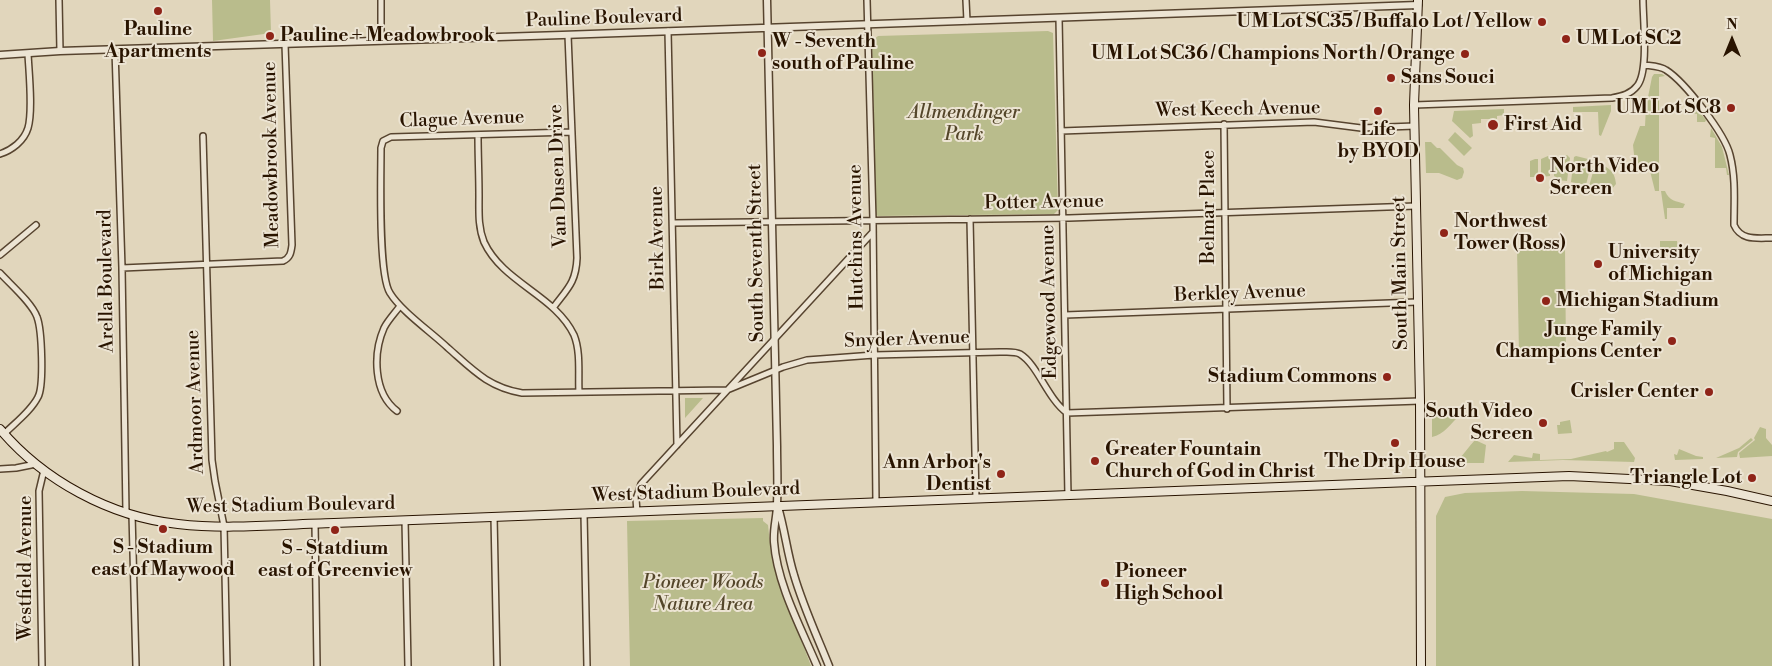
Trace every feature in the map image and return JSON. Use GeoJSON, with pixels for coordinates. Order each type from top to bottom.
{"type":"FeatureCollection","features":[{"type":"Feature","properties":{"kind":"main road","name":"South Main Street"},"geometry":{"type":"LineString","coordinates":[[1418,2],[1414,126],[1420,401],[1421,666]]}},
{"type":"Feature","properties":{"kind":"main road","name":"West Stadium Boulevard"},"geometry":{"type":"LineString","coordinates":[[2,431],[36,464],[57,480],[103,504],[129,513],[177,524],[224,526],[1569,476],[1670,481],[1772,501]]}},
{"type":"Feature","properties":{"kind":"street"},"geometry":{"type":"LineString","coordinates":[[59,0],[60,51]]}},
{"type":"Feature","properties":{"kind":"street"},"geometry":{"type":"LineString","coordinates":[[381,41],[382,0]]}},
{"type":"Feature","properties":{"kind":"street","name":"South Seventh Street"},"geometry":{"type":"LineString","coordinates":[[767,0],[777,506],[773,528],[776,561],[816,666]]}},
{"type":"Feature","properties":{"kind":"street","name":"Hutchins Avenue"},"geometry":{"type":"LineString","coordinates":[[867,0],[873,220],[876,503]]}},
{"type":"Feature","properties":{"kind":"street"},"geometry":{"type":"LineString","coordinates":[[966,0],[967,21]]}},
{"type":"Feature","properties":{"kind":"street"},"geometry":{"type":"LineString","coordinates":[[1414,104],[1621,96],[1630,93],[1641,80],[1644,66],[1643,0]]}},
{"type":"Feature","properties":{"kind":"street","name":"Pauline Boulevard"},"geometry":{"type":"LineString","coordinates":[[0,55],[60,51],[1059,18],[1418,2]]}},
{"type":"Feature","properties":{"kind":"street","name":"Edgewood Avenue"},"geometry":{"type":"LineString","coordinates":[[1059,18],[1068,496]]}},
{"type":"Feature","properties":{"kind":"street","name":"Birk Avenue"},"geometry":{"type":"LineString","coordinates":[[668,31],[677,445]]}},
{"type":"Feature","properties":{"kind":"street","name":"Van Dusen Drive"},"geometry":{"type":"LineString","coordinates":[[553,308],[572,283],[576,273],[577,258],[568,35]]}},
{"type":"Feature","properties":{"kind":"street","name":"Meadowbrook Avenue"},"geometry":{"type":"LineString","coordinates":[[206,265],[283,261],[287,260],[290,255],[292,245],[285,44]]}},
{"type":"Feature","properties":{"kind":"street","name":"Arella Boulevard"},"geometry":{"type":"LineString","coordinates":[[115,50],[129,513],[136,666]]}},
{"type":"Feature","properties":{"kind":"street"},"geometry":{"type":"LineString","coordinates":[[0,154],[16,146],[28,129],[28,54]]}},
{"type":"Feature","properties":{"kind":"street"},"geometry":{"type":"LineString","coordinates":[[1644,66],[1664,69],[1679,80],[1724,138],[1732,163],[1734,224],[1737,231],[1742,236],[1749,238],[1772,238]]}},
{"type":"Feature","properties":{"kind":"street","name":"West Keech Avenue"},"geometry":{"type":"LineString","coordinates":[[1061,131],[1314,122],[1361,128],[1414,126]]}},
{"type":"Feature","properties":{"kind":"street","name":"Belmar Place"},"geometry":{"type":"LineString","coordinates":[[1224,124],[1227,409]]}},
{"type":"Feature","properties":{"kind":"street","name":"Clague Avenue"},"geometry":{"type":"LineString","coordinates":[[383,141],[391,137],[400,136],[572,132]]}},
{"type":"Feature","properties":{"kind":"street"},"geometry":{"type":"LineString","coordinates":[[478,135],[479,223],[484,242],[504,269],[553,308],[574,336],[578,352],[579,392]]}},
{"type":"Feature","properties":{"kind":"street","name":"Ardmoor Avenue"},"geometry":{"type":"LineString","coordinates":[[203,136],[212,460],[214,481],[224,526],[226,666]]}},
{"type":"Feature","properties":{"kind":"street","name":"Snyder Avenue"},"geometry":{"type":"LineString","coordinates":[[383,141],[381,148],[385,279],[389,291],[400,306],[476,372],[494,385],[522,393],[727,390],[775,370],[807,360],[874,355],[1000,352],[1019,353],[1032,366],[1059,407],[1067,413]]}},
{"type":"Feature","properties":{"kind":"street","name":"Potter Avenue"},"geometry":{"type":"LineString","coordinates":[[673,223],[1063,218],[1416,206]]}},
{"type":"Feature","properties":{"kind":"street"},"geometry":{"type":"LineString","coordinates":[[970,219],[976,499]]}},
{"type":"Feature","properties":{"kind":"street"},"geometry":{"type":"LineString","coordinates":[[0,256],[36,225]]}},
{"type":"Feature","properties":{"kind":"street"},"geometry":{"type":"LineString","coordinates":[[637,512],[636,499],[641,484],[873,231]]}},
{"type":"Feature","properties":{"kind":"street"},"geometry":{"type":"LineString","coordinates":[[122,268],[206,265]]}},
{"type":"Feature","properties":{"kind":"street"},"geometry":{"type":"LineString","coordinates":[[0,273],[37,316],[40,328],[42,381],[40,395],[34,405],[2,431]]}},
{"type":"Feature","properties":{"kind":"street","name":"Berkley Avenue"},"geometry":{"type":"LineString","coordinates":[[1065,315],[1417,302]]}},
{"type":"Feature","properties":{"kind":"street"},"geometry":{"type":"LineString","coordinates":[[397,411],[385,398],[380,386],[377,367],[378,347],[385,327],[400,306]]}},
{"type":"Feature","properties":{"kind":"street"},"geometry":{"type":"LineString","coordinates":[[1067,413],[1420,401]]}},
{"type":"Feature","properties":{"kind":"street"},"geometry":{"type":"LineString","coordinates":[[0,468],[16,468],[36,464]]}},
{"type":"Feature","properties":{"kind":"street","name":"Westfield Avenue"},"geometry":{"type":"LineString","coordinates":[[42,666],[39,498],[44,470]]}},
{"type":"Feature","properties":{"kind":"street","name":"South Seventh Street"},"geometry":{"type":"LineString","coordinates":[[777,506],[783,526],[786,549],[795,578],[829,666]]}},
{"type":"Feature","properties":{"kind":"street"},"geometry":{"type":"LineString","coordinates":[[584,513],[587,666]]}},
{"type":"Feature","properties":{"kind":"street"},"geometry":{"type":"LineString","coordinates":[[494,516],[497,666]]}},
{"type":"Feature","properties":{"kind":"street"},"geometry":{"type":"LineString","coordinates":[[405,520],[408,666]]}},
{"type":"Feature","properties":{"kind":"street"},"geometry":{"type":"LineString","coordinates":[[315,523],[317,666]]}},
{"type":"Feature","properties":{"kind":"green space"},"geometry":{"type":"Polygon","coordinates":[[[212,0],[270,0],[271,33],[213,41],[212,0]]]}},
{"type":"Feature","properties":{"kind":"green space","name":"Allmendinger Park"},"geometry":{"type":"Polygon","coordinates":[[[1048,31],[1053,33],[1058,210],[1054,214],[876,215],[872,41],[878,36],[1048,31]]]}},
{"type":"Feature","properties":{"kind":"green space"},"geometry":{"type":"Polygon","coordinates":[[[1654,74],[1665,76],[1659,77],[1659,191],[1655,191],[1649,167],[1639,167],[1635,164],[1633,145],[1640,126],[1645,126],[1646,107],[1654,74]]]}},
{"type":"Feature","properties":{"kind":"green space"},"geometry":{"type":"Polygon","coordinates":[[[1611,105],[1611,111],[1601,136],[1599,135],[1598,112],[1573,112],[1573,107],[1611,105]]]}},
{"type":"Feature","properties":{"kind":"green space"},"geometry":{"type":"Polygon","coordinates":[[[1693,105],[1706,120],[1705,122],[1697,122],[1697,114],[1690,113],[1693,105]]]}},
{"type":"Feature","properties":{"kind":"green space"},"geometry":{"type":"Polygon","coordinates":[[[1504,109],[1504,115],[1497,116],[1497,119],[1481,119],[1481,123],[1472,124],[1473,136],[1470,138],[1452,121],[1454,111],[1504,109]]]}},
{"type":"Feature","properties":{"kind":"green space"},"geometry":{"type":"Polygon","coordinates":[[[1711,128],[1722,147],[1729,175],[1727,175],[1726,168],[1715,168],[1715,138],[1710,137],[1711,128]]]}},
{"type":"Feature","properties":{"kind":"green space"},"geometry":{"type":"Polygon","coordinates":[[[1455,132],[1472,148],[1464,156],[1448,140],[1455,132]]]}},
{"type":"Feature","properties":{"kind":"green space"},"geometry":{"type":"Polygon","coordinates":[[[1425,142],[1431,142],[1437,148],[1440,148],[1457,165],[1463,168],[1462,178],[1457,180],[1439,173],[1426,173],[1425,142]]]}},
{"type":"Feature","properties":{"kind":"green space"},"geometry":{"type":"Polygon","coordinates":[[[1567,155],[1570,158],[1567,181],[1557,180],[1554,176],[1554,157],[1567,155]]]}},
{"type":"Feature","properties":{"kind":"green space"},"geometry":{"type":"Polygon","coordinates":[[[1548,156],[1550,158],[1550,176],[1541,177],[1541,159],[1548,156]]]}},
{"type":"Feature","properties":{"kind":"green space"},"geometry":{"type":"Polygon","coordinates":[[[1574,157],[1592,160],[1586,185],[1571,182],[1574,157]]]}},
{"type":"Feature","properties":{"kind":"green space"},"geometry":{"type":"Polygon","coordinates":[[[1538,159],[1538,177],[1530,177],[1530,161],[1538,159]]]}},
{"type":"Feature","properties":{"kind":"green space"},"geometry":{"type":"Polygon","coordinates":[[[1596,162],[1610,170],[1614,175],[1616,184],[1606,196],[1589,186],[1596,162]]]}},
{"type":"Feature","properties":{"kind":"green space"},"geometry":{"type":"Polygon","coordinates":[[[1661,191],[1665,191],[1673,200],[1685,204],[1683,208],[1667,208],[1667,219],[1665,219],[1661,191]]]}},
{"type":"Feature","properties":{"kind":"green space"},"geometry":{"type":"Polygon","coordinates":[[[1660,241],[1677,241],[1678,252],[1660,253],[1660,241]]]}},
{"type":"Feature","properties":{"kind":"green space"},"geometry":{"type":"Polygon","coordinates":[[[1565,247],[1566,354],[1519,354],[1517,248],[1565,247]]]}},
{"type":"Feature","properties":{"kind":"green space"},"geometry":{"type":"Polygon","coordinates":[[[685,398],[703,398],[685,418],[685,398]]]}},
{"type":"Feature","properties":{"kind":"green space"},"geometry":{"type":"Polygon","coordinates":[[[1441,409],[1445,416],[1457,411],[1460,415],[1444,431],[1432,437],[1432,414],[1441,409]]]}},
{"type":"Feature","properties":{"kind":"green space"},"geometry":{"type":"Polygon","coordinates":[[[1570,420],[1572,433],[1558,434],[1557,425],[1560,425],[1560,422],[1570,420]]]}},
{"type":"Feature","properties":{"kind":"green space"},"geometry":{"type":"Polygon","coordinates":[[[1760,427],[1766,429],[1766,438],[1772,445],[1772,456],[1740,458],[1739,453],[1755,440],[1754,438],[1760,427]]]}},
{"type":"Feature","properties":{"kind":"green space"},"geometry":{"type":"Polygon","coordinates":[[[1751,438],[1753,440],[1738,452],[1737,457],[1716,458],[1739,448],[1751,438]]]}},
{"type":"Feature","properties":{"kind":"green space"},"geometry":{"type":"Polygon","coordinates":[[[1475,440],[1486,445],[1484,463],[1459,463],[1459,459],[1475,440]]]}},
{"type":"Feature","properties":{"kind":"green space"},"geometry":{"type":"Polygon","coordinates":[[[1614,442],[1624,442],[1635,458],[1634,462],[1563,460],[1508,462],[1514,455],[1532,458],[1533,453],[1540,454],[1540,460],[1571,459],[1607,452],[1614,449],[1614,442]]]}},
{"type":"Feature","properties":{"kind":"green space"},"geometry":{"type":"Polygon","coordinates":[[[1679,449],[1703,457],[1703,459],[1675,460],[1674,454],[1677,455],[1679,449]]]}},
{"type":"Feature","properties":{"kind":"green space"},"geometry":{"type":"Polygon","coordinates":[[[1522,491],[1634,494],[1772,519],[1772,666],[1436,666],[1436,516],[1445,497],[1465,493],[1522,491]]]}},
{"type":"Feature","properties":{"kind":"green space","name":"Pioneer Woods Nature Area"},"geometry":{"type":"Polygon","coordinates":[[[763,518],[763,521],[768,525],[771,553],[777,575],[811,666],[630,666],[627,521],[763,518]]]}},
{"type":"Feature","properties":{"kind":"place","name":"Pauline Apartments"},"geometry":{"type":"Point","coordinates":[158,11]}},
{"type":"Feature","properties":{"kind":"place","name":"UM Lot SC35 / Buffalo Lot / Yellow"},"geometry":{"type":"Point","coordinates":[1542,22]}},
{"type":"Feature","properties":{"kind":"place","name":"Pauline + Meadowbrook"},"geometry":{"type":"Point","coordinates":[270,36]}},
{"type":"Feature","properties":{"kind":"place","name":"UM Lot SC2"},"geometry":{"type":"Point","coordinates":[1566,39]}},
{"type":"Feature","properties":{"kind":"place","name":"W - Seventh south of Pauline"},"geometry":{"type":"Point","coordinates":[762,53]}},
{"type":"Feature","properties":{"kind":"place","name":"UM Lot SC36 / Champions North / Orange"},"geometry":{"type":"Point","coordinates":[1465,54]}},
{"type":"Feature","properties":{"kind":"place","name":"Sans Souci"},"geometry":{"type":"Point","coordinates":[1391,78]}},
{"type":"Feature","properties":{"kind":"place","name":"UM Lot SC8"},"geometry":{"type":"Point","coordinates":[1731,108]}},
{"type":"Feature","properties":{"kind":"place","name":"Life by BYOD"},"geometry":{"type":"Point","coordinates":[1378,111]}},
{"type":"Feature","properties":{"kind":"place","name":"First Aid"},"geometry":{"type":"Point","coordinates":[1493,125]}},
{"type":"Feature","properties":{"kind":"place","name":"North Video Screen"},"geometry":{"type":"Point","coordinates":[1540,178]}},
{"type":"Feature","properties":{"kind":"place","name":"Northwest Tower (Ross)"},"geometry":{"type":"Point","coordinates":[1444,233]}},
{"type":"Feature","properties":{"kind":"place","name":"University of Michigan"},"geometry":{"type":"Point","coordinates":[1598,264]}},
{"type":"Feature","properties":{"kind":"place","name":"Michigan Stadium"},"geometry":{"type":"Point","coordinates":[1546,301]}},
{"type":"Feature","properties":{"kind":"place","name":"Junge Family Champions Center"},"geometry":{"type":"Point","coordinates":[1672,341]}},
{"type":"Feature","properties":{"kind":"place","name":"Stadium Commons"},"geometry":{"type":"Point","coordinates":[1387,377]}},
{"type":"Feature","properties":{"kind":"place","name":"Crisler Center"},"geometry":{"type":"Point","coordinates":[1709,392]}},
{"type":"Feature","properties":{"kind":"place","name":"South Video Screen"},"geometry":{"type":"Point","coordinates":[1543,423]}},
{"type":"Feature","properties":{"kind":"place","name":"The Drip House"},"geometry":{"type":"Point","coordinates":[1395,443]}},
{"type":"Feature","properties":{"kind":"place","name":"Greater Fountain Church of God in Christ"},"geometry":{"type":"Point","coordinates":[1095,461]}},
{"type":"Feature","properties":{"kind":"place","name":"Ann Arbor's Dentist"},"geometry":{"type":"Point","coordinates":[1001,474]}},
{"type":"Feature","properties":{"kind":"place","name":"Triangle Lot"},"geometry":{"type":"Point","coordinates":[1752,478]}},
{"type":"Feature","properties":{"kind":"place","name":"S - Stadium east of Maywood"},"geometry":{"type":"Point","coordinates":[163,529]}},
{"type":"Feature","properties":{"kind":"place","name":"S - Statdium east of Greenview"},"geometry":{"type":"Point","coordinates":[335,530]}},
{"type":"Feature","properties":{"kind":"place","name":"Pioneer High School"},"geometry":{"type":"Point","coordinates":[1105,583]}}]}
